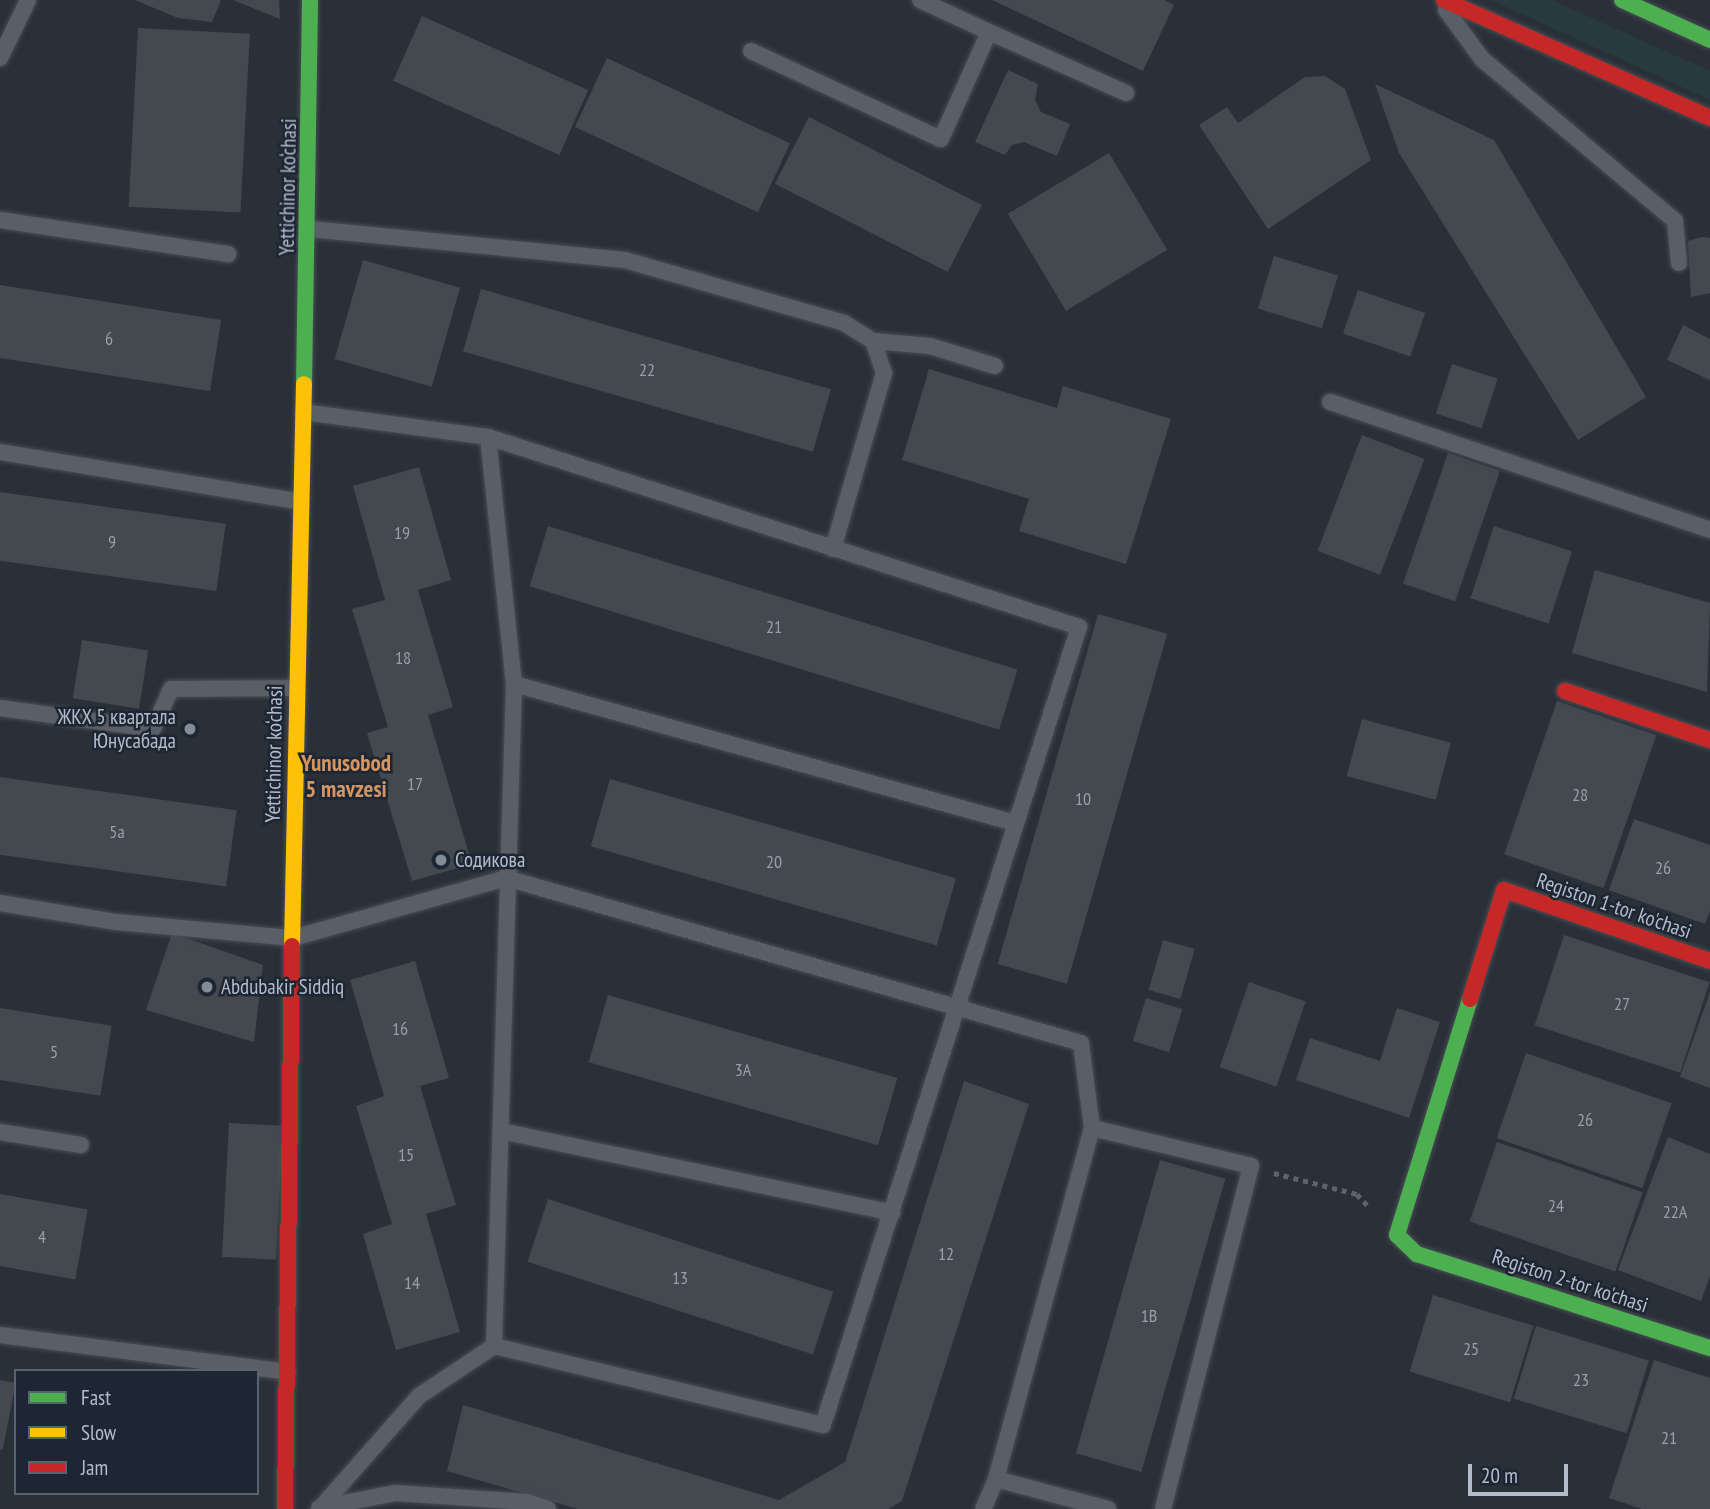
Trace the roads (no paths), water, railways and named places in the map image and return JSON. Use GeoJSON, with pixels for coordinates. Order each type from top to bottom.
{"type":"FeatureCollection","features":[{"type":"Feature","properties":{"kind":"street","name":"Yettichinor ko‘chasi"},"geometry":{"type":"LineString","coordinates":[[285,1509],[295,688],[309,229],[310,0]]}},
{"type":"Feature","properties":{"kind":"street"},"geometry":{"type":"LineString","coordinates":[[1444,0],[1710,118]]}},
{"type":"Feature","properties":{"kind":"street"},"geometry":{"type":"LineString","coordinates":[[1622,0],[1710,40]]}},
{"type":"Feature","properties":{"kind":"street"},"geometry":{"type":"LineString","coordinates":[[1565,691],[1710,740]]}},
{"type":"Feature","properties":{"kind":"street","name":"Registon 1-tor ko'chasi"},"geometry":{"type":"LineString","coordinates":[[1417,1254],[1397,1235],[1504,890],[1710,961]]}},
{"type":"Feature","properties":{"kind":"street","name":"Registon 2-tor ko'chasi"},"geometry":{"type":"LineString","coordinates":[[1417,1254],[1710,1348]]}},
{"type":"Feature","properties":{"kind":"lane"},"geometry":{"type":"LineString","coordinates":[[0,58],[28,0]]}},
{"type":"Feature","properties":{"kind":"lane"},"geometry":{"type":"LineString","coordinates":[[920,0],[1126,93]]}},
{"type":"Feature","properties":{"kind":"lane"},"geometry":{"type":"LineString","coordinates":[[1439,0],[1482,59],[1675,221],[1679,263]]}},
{"type":"Feature","properties":{"kind":"lane"},"geometry":{"type":"LineString","coordinates":[[751,51],[941,139],[989,32]]}},
{"type":"Feature","properties":{"kind":"lane"},"geometry":{"type":"LineString","coordinates":[[0,220],[228,254]]}},
{"type":"Feature","properties":{"kind":"lane"},"geometry":{"type":"LineString","coordinates":[[309,229],[625,261],[844,323],[873,341],[930,346],[995,366]]}},
{"type":"Feature","properties":{"kind":"lane"},"geometry":{"type":"LineString","coordinates":[[834,548],[884,373],[873,341]]}},
{"type":"Feature","properties":{"kind":"lane"},"geometry":{"type":"LineString","coordinates":[[1330,402],[1710,530]]}},
{"type":"Feature","properties":{"kind":"lane"},"geometry":{"type":"LineString","coordinates":[[302,412],[488,437],[1079,627],[956,1003],[823,1425],[494,1346],[419,1396],[320,1508]]}},
{"type":"Feature","properties":{"kind":"lane"},"geometry":{"type":"LineString","coordinates":[[488,437],[514,684],[506,878],[494,1346]]}},
{"type":"Feature","properties":{"kind":"lane"},"geometry":{"type":"LineString","coordinates":[[0,452],[302,502]]}},
{"type":"Feature","properties":{"kind":"lane"},"geometry":{"type":"LineString","coordinates":[[514,684],[1015,823]]}},
{"type":"Feature","properties":{"kind":"lane"},"geometry":{"type":"LineString","coordinates":[[0,708],[153,729],[170,689],[295,688]]}},
{"type":"Feature","properties":{"kind":"lane"},"geometry":{"type":"LineString","coordinates":[[0,903],[116,922],[293,939],[506,878],[956,1003],[1081,1043],[1092,1128],[996,1479],[983,1509]]}},
{"type":"Feature","properties":{"kind":"lane"},"geometry":{"type":"LineString","coordinates":[[1092,1128],[1251,1167],[1163,1509]]}},
{"type":"Feature","properties":{"kind":"lane"},"geometry":{"type":"LineString","coordinates":[[501,1131],[892,1213]]}},
{"type":"Feature","properties":{"kind":"lane"},"geometry":{"type":"LineString","coordinates":[[0,1132],[80,1145]]}},
{"type":"Feature","properties":{"kind":"lane"},"geometry":{"type":"LineString","coordinates":[[0,1335],[258,1369]]}},
{"type":"Feature","properties":{"kind":"lane"},"geometry":{"type":"LineString","coordinates":[[259,1369],[288,1373]]}},
{"type":"Feature","properties":{"kind":"lane"},"geometry":{"type":"LineString","coordinates":[[996,1479],[1108,1509]]}},
{"type":"Feature","properties":{"kind":"lane"},"geometry":{"type":"LineString","coordinates":[[320,1508],[395,1493],[527,1502],[548,1509]]}},
{"type":"Feature","properties":{"kind":"place","name":"ЖКХ 5 квартала Юнусабада"},"geometry":{"type":"Point","coordinates":[190,729]}},
{"type":"Feature","properties":{"kind":"place","name":"Содикова"},"geometry":{"type":"Point","coordinates":[441,860]}},
{"type":"Feature","properties":{"kind":"place","name":"Abdubakir Siddiq"},"geometry":{"type":"Point","coordinates":[207,987]}},
{"type":"Feature","properties":{"kind":"district","name":"Yunusobod 5 mavzesi"},"geometry":{"type":"Point","coordinates":[346,776]}}]}
